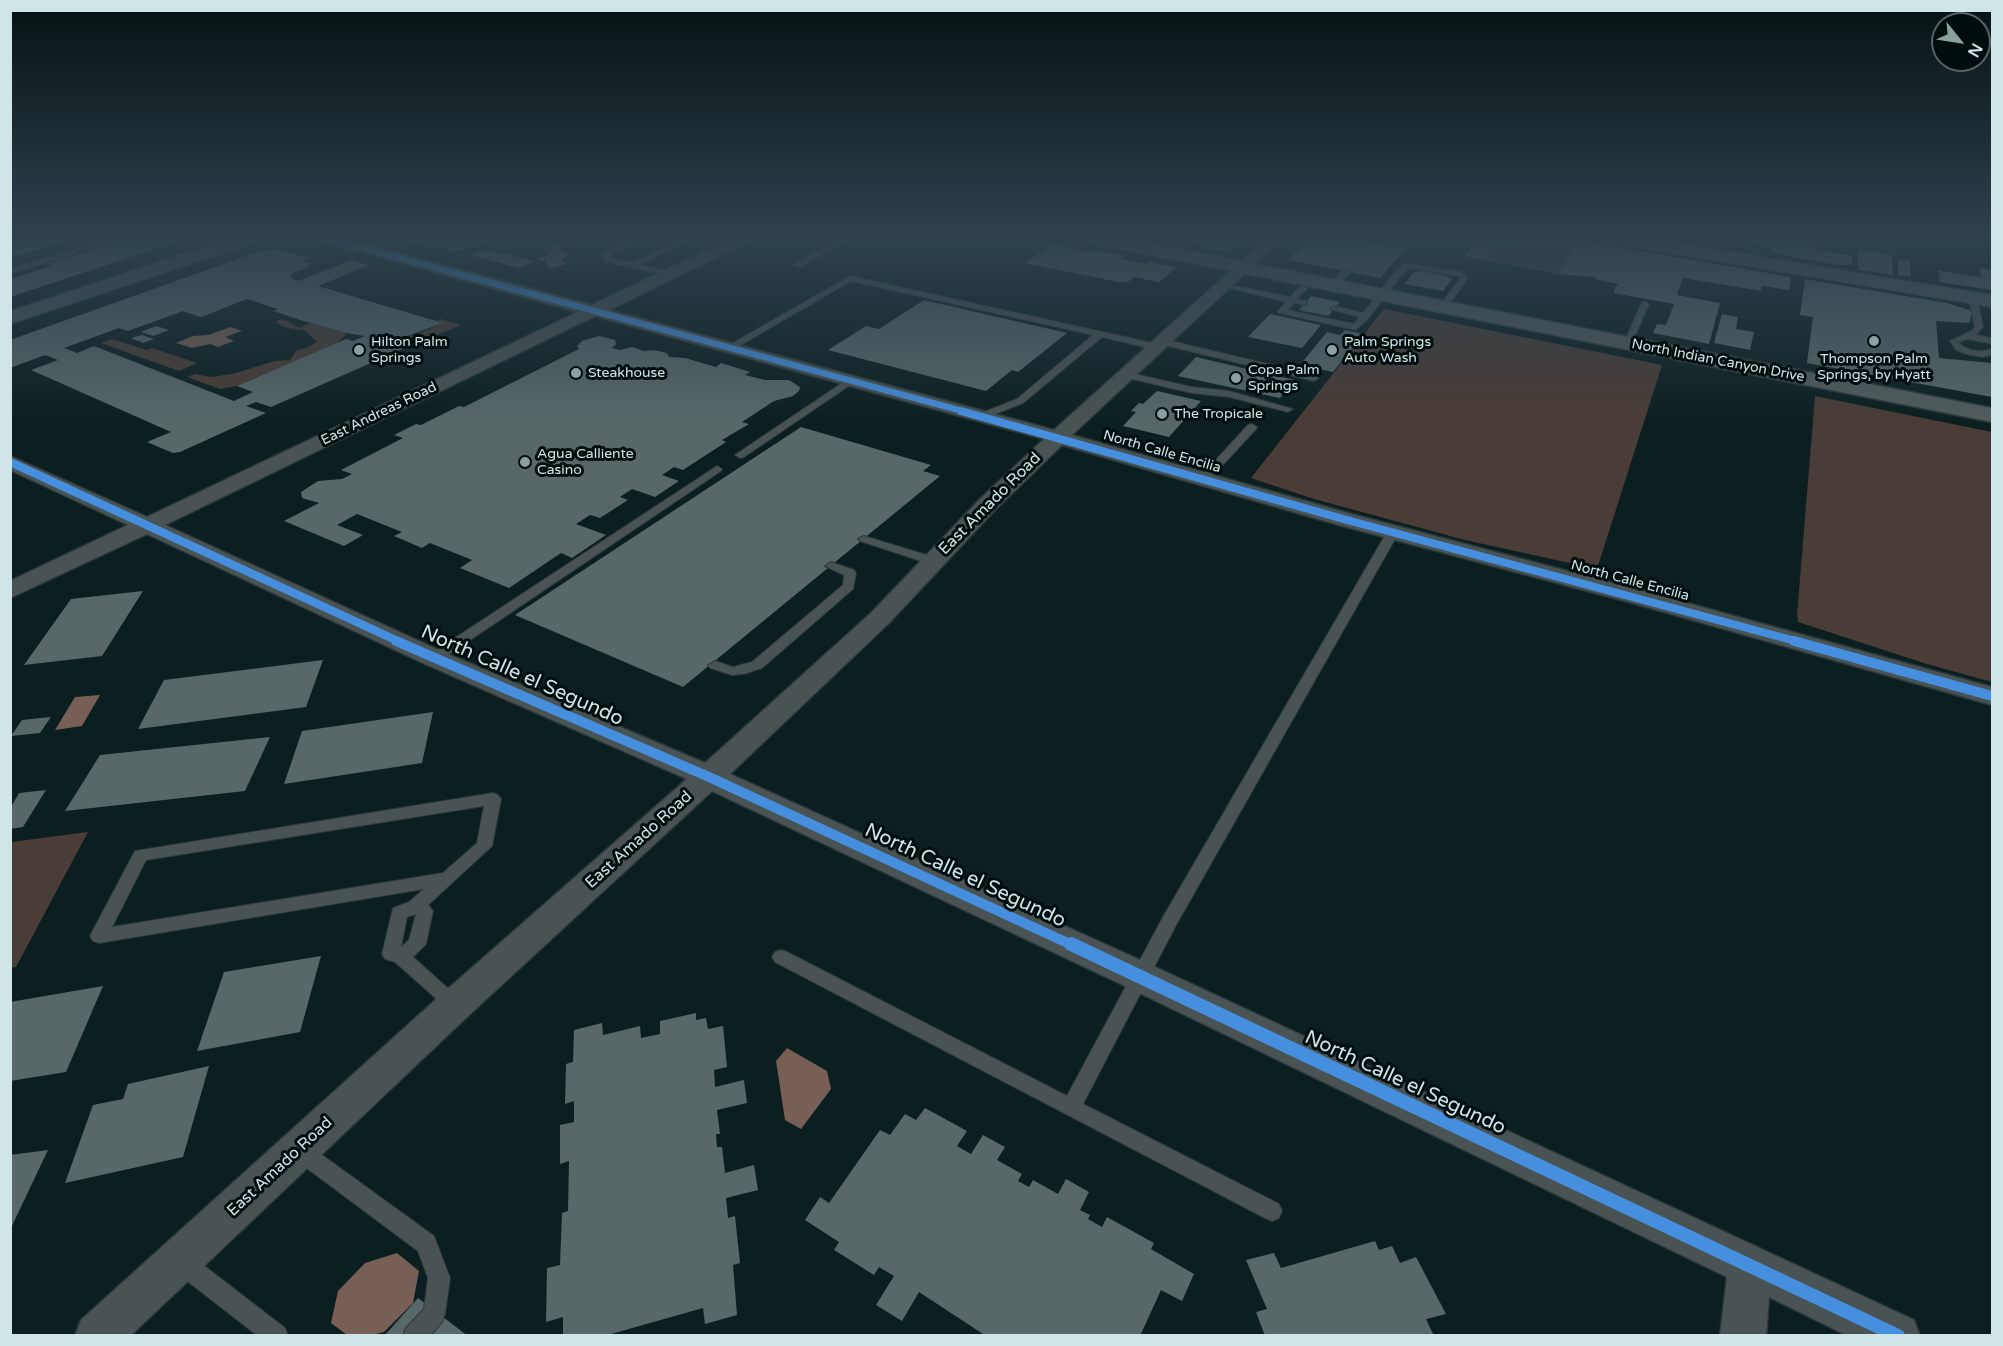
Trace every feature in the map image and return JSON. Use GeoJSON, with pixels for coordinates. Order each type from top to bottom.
{"type":"FeatureCollection","features":[{"type":"Feature","properties":{"kind":"main road"},"geometry":{"type":"LineString","coordinates":[[10,305],[26,300]]}},
{"type":"Feature","properties":{"kind":"main road"},"geometry":{"type":"LineString","coordinates":[[10,318],[65,300]]}},
{"type":"Feature","properties":{"kind":"main road","name":"North Indian Canyon Drive"},"geometry":{"type":"LineString","coordinates":[[1357,300],[1374,307],[1443,307],[1992,415]]}},
{"type":"Feature","properties":{"kind":"street","name":"North Calle Encilia"},"geometry":{"type":"LineString","coordinates":[[553,300],[983,416],[1393,532],[1649,600],[1992,696]]}},
{"type":"Feature","properties":{"kind":"street","name":"East Andreas Road"},"geometry":{"type":"LineString","coordinates":[[10,591],[616,300]]}},
{"type":"Feature","properties":{"kind":"street","name":"East Amado Road"},"geometry":{"type":"LineString","coordinates":[[97,1335],[454,1005],[709,777],[880,618],[987,505],[1058,437],[1210,300]]}},
{"type":"Feature","properties":{"kind":"street","name":"North Calle el Segundo"},"geometry":{"type":"LineString","coordinates":[[10,462],[434,658],[709,777],[1139,976],[1750,1267],[1898,1335]]}},
{"type":"Feature","properties":{"kind":"street"},"geometry":{"type":"LineString","coordinates":[[1743,1335],[1750,1267]]}},
{"type":"Feature","properties":{"kind":"lane"},"geometry":{"type":"LineString","coordinates":[[729,348],[812,300]]}},
{"type":"Feature","properties":{"kind":"lane"},"geometry":{"type":"LineString","coordinates":[[947,300],[1314,378]]}},
{"type":"Feature","properties":{"kind":"lane"},"geometry":{"type":"LineString","coordinates":[[1296,300],[1282,311],[1356,327],[1379,300]]}},
{"type":"Feature","properties":{"kind":"lane"},"geometry":{"type":"LineString","coordinates":[[1357,300],[1374,307]]}},
{"type":"Feature","properties":{"kind":"lane"},"geometry":{"type":"LineString","coordinates":[[1443,307],[1448,300]]}},
{"type":"Feature","properties":{"kind":"lane"},"geometry":{"type":"LineString","coordinates":[[1983,300],[1979,327],[1976,332],[1954,341],[1959,348],[1982,354],[1992,352]]}},
{"type":"Feature","properties":{"kind":"lane"},"geometry":{"type":"LineString","coordinates":[[1628,343],[1645,304]]}},
{"type":"Feature","properties":{"kind":"lane"},"geometry":{"type":"LineString","coordinates":[[983,416],[1020,401],[1100,334]]}},
{"type":"Feature","properties":{"kind":"lane"},"geometry":{"type":"LineString","coordinates":[[1968,336],[1992,341]]}},
{"type":"Feature","properties":{"kind":"lane"},"geometry":{"type":"LineString","coordinates":[[1126,375],[1192,390],[1229,394],[1288,409]]}},
{"type":"Feature","properties":{"kind":"lane"},"geometry":{"type":"LineString","coordinates":[[740,455],[850,381]]}},
{"type":"Feature","properties":{"kind":"lane"},"geometry":{"type":"LineString","coordinates":[[1204,479],[1252,427]]}},
{"type":"Feature","properties":{"kind":"lane"},"geometry":{"type":"LineString","coordinates":[[434,658],[717,469]]}},
{"type":"Feature","properties":{"kind":"lane"},"geometry":{"type":"LineString","coordinates":[[1071,1108],[1139,976],[1393,532]]}},
{"type":"Feature","properties":{"kind":"lane"},"geometry":{"type":"LineString","coordinates":[[864,539],[933,561]]}},
{"type":"Feature","properties":{"kind":"lane"},"geometry":{"type":"LineString","coordinates":[[715,665],[732,671],[744,670],[757,665],[849,586],[850,573],[831,566]]}},
{"type":"Feature","properties":{"kind":"lane"},"geometry":{"type":"LineString","coordinates":[[447,879],[99,936],[141,855],[493,799],[484,846],[447,879],[415,907],[399,913],[391,954],[401,957],[454,1005]]}},
{"type":"Feature","properties":{"kind":"lane"},"geometry":{"type":"LineString","coordinates":[[401,957],[417,944],[425,911],[415,907]]}},
{"type":"Feature","properties":{"kind":"lane"},"geometry":{"type":"LineString","coordinates":[[781,957],[1272,1211]]}},
{"type":"Feature","properties":{"kind":"lane"},"geometry":{"type":"LineString","coordinates":[[298,1150],[426,1244],[439,1278],[434,1314],[414,1335]]}},
{"type":"Feature","properties":{"kind":"lane"},"geometry":{"type":"LineString","coordinates":[[178,1260],[277,1335]]}},
{"type":"Feature","properties":{"kind":"shaded area"},"geometry":{"type":"Polygon","coordinates":[[[1384,309],[1662,365],[1597,569],[1465,540],[1314,499],[1251,478],[1384,309]]]}},
{"type":"Feature","properties":{"kind":"shaded area"},"geometry":{"type":"Polygon","coordinates":[[[441,319],[461,325],[422,341],[406,336],[418,334],[443,323],[437,321],[441,319]]]}},
{"type":"Feature","properties":{"kind":"shaded area"},"geometry":{"type":"Polygon","coordinates":[[[277,320],[288,321],[299,328],[311,323],[347,333],[338,343],[237,386],[220,389],[187,377],[195,374],[211,377],[232,374],[275,361],[290,360],[297,350],[317,342],[304,330],[287,328],[277,323],[277,320]]]}},
{"type":"Feature","properties":{"kind":"shaded area"},"geometry":{"type":"Polygon","coordinates":[[[231,327],[242,331],[225,337],[234,341],[218,347],[210,344],[192,348],[176,343],[193,336],[208,335],[231,327]]]}},
{"type":"Feature","properties":{"kind":"shaded area"},"geometry":{"type":"Polygon","coordinates":[[[112,339],[147,350],[152,348],[197,363],[179,371],[101,343],[112,339]]]}},
{"type":"Feature","properties":{"kind":"shaded area"},"geometry":{"type":"Polygon","coordinates":[[[1815,396],[1992,432],[1992,682],[1927,664],[1798,622],[1815,396]]]}},
{"type":"Feature","properties":{"kind":"shaded area"},"geometry":{"type":"Polygon","coordinates":[[[100,695],[82,726],[55,730],[75,697],[100,695]]]}},
{"type":"Feature","properties":{"kind":"shaded area"},"geometry":{"type":"Polygon","coordinates":[[[88,832],[16,967],[11,968],[11,842],[88,832]]]}},
{"type":"Feature","properties":{"kind":"shaded area"},"geometry":{"type":"Polygon","coordinates":[[[787,1048],[827,1071],[831,1089],[801,1129],[785,1120],[776,1061],[787,1048]]]}},
{"type":"Feature","properties":{"kind":"shaded area"},"geometry":{"type":"Polygon","coordinates":[[[397,1253],[419,1271],[413,1303],[384,1332],[372,1335],[347,1335],[331,1323],[338,1291],[365,1263],[397,1253]]]}},
{"type":"Feature","properties":{"kind":"building","name":"Hilton Palm Springs"},"geometry":{"type":"Polygon","coordinates":[[[123,300],[245,300],[201,317],[183,311],[128,331],[119,328],[64,348],[77,353],[94,346],[234,401],[253,392],[237,386],[346,339],[353,341],[365,336],[300,320],[274,311],[278,309],[250,300],[365,300],[443,323],[399,339],[414,344],[271,407],[256,402],[246,406],[266,413],[180,452],[173,453],[147,442],[171,432],[31,370],[58,360],[45,355],[10,368],[10,340],[123,300]]]}},
{"type":"Feature","properties":{"kind":"building"},"geometry":{"type":"Polygon","coordinates":[[[924,300],[1067,333],[1018,372],[1012,370],[986,391],[828,350],[866,326],[879,329],[924,300]]]}},
{"type":"Feature","properties":{"kind":"building"},"geometry":{"type":"Polygon","coordinates":[[[1308,300],[1340,302],[1328,316],[1299,310],[1308,300]]]}},
{"type":"Feature","properties":{"kind":"building"},"geometry":{"type":"Polygon","coordinates":[[[1651,300],[1703,300],[1720,303],[1709,344],[1653,333],[1657,324],[1666,325],[1674,304],[1651,300]]]}},
{"type":"Feature","properties":{"kind":"building","name":"Thompson Palm Springs, by Hyatt"},"geometry":{"type":"Polygon","coordinates":[[[1802,300],[1928,300],[1969,310],[1972,313],[1969,323],[1936,321],[1939,358],[1992,363],[1992,397],[1807,363],[1813,317],[1800,315],[1802,300]]]}},
{"type":"Feature","properties":{"kind":"building"},"geometry":{"type":"Polygon","coordinates":[[[1270,314],[1321,325],[1302,348],[1248,337],[1270,314]]]}},
{"type":"Feature","properties":{"kind":"building"},"geometry":{"type":"Polygon","coordinates":[[[1722,314],[1738,317],[1736,329],[1754,332],[1750,350],[1714,343],[1722,314]]]}},
{"type":"Feature","properties":{"kind":"building"},"geometry":{"type":"Polygon","coordinates":[[[156,326],[169,330],[153,336],[141,332],[156,326]]]}},
{"type":"Feature","properties":{"kind":"building","name":"Palm Springs Auto Wash"},"geometry":{"type":"Polygon","coordinates":[[[1345,330],[1364,334],[1333,372],[1300,365],[1327,332],[1340,335],[1345,330]]]}},
{"type":"Feature","properties":{"kind":"building"},"geometry":{"type":"Polygon","coordinates":[[[142,335],[154,339],[143,343],[131,338],[142,335]]]}},
{"type":"Feature","properties":{"kind":"building","name":"Agua Calliente Casino"},"geometry":{"type":"Polygon","coordinates":[[[599,336],[615,340],[616,344],[612,348],[620,350],[632,347],[644,351],[654,350],[667,353],[669,357],[685,358],[716,367],[721,363],[750,372],[745,375],[765,380],[789,380],[800,387],[799,391],[793,396],[774,401],[742,422],[749,424],[722,440],[726,442],[683,470],[674,467],[662,475],[679,481],[655,497],[632,489],[620,497],[628,500],[600,518],[590,515],[576,524],[606,535],[572,558],[561,553],[509,588],[460,568],[472,560],[430,543],[422,548],[394,536],[402,532],[357,514],[337,525],[363,535],[344,546],[284,521],[319,503],[302,498],[301,492],[318,481],[342,479],[352,474],[341,470],[403,438],[394,435],[416,424],[421,425],[459,406],[464,407],[579,349],[577,346],[582,341],[599,336]]]}},
{"type":"Feature","properties":{"kind":"building","name":"Copa Palm Springs"},"geometry":{"type":"Polygon","coordinates":[[[1196,357],[1294,380],[1280,398],[1178,376],[1196,357]]]}},
{"type":"Feature","properties":{"kind":"building","name":"The Tropicale"},"geometry":{"type":"Polygon","coordinates":[[[1157,391],[1201,401],[1169,437],[1123,426],[1136,412],[1131,411],[1157,391]]]}},
{"type":"Feature","properties":{"kind":"building"},"geometry":{"type":"Polygon","coordinates":[[[801,427],[931,465],[923,471],[940,476],[683,687],[515,615],[801,427]]]}},
{"type":"Feature","properties":{"kind":"building"},"geometry":{"type":"Polygon","coordinates":[[[143,591],[102,656],[24,665],[71,599],[143,591]]]}},
{"type":"Feature","properties":{"kind":"building"},"geometry":{"type":"Polygon","coordinates":[[[323,660],[306,707],[138,729],[164,680],[323,660]]]}},
{"type":"Feature","properties":{"kind":"building"},"geometry":{"type":"Polygon","coordinates":[[[433,712],[422,763],[284,784],[302,731],[433,712]]]}},
{"type":"Feature","properties":{"kind":"building"},"geometry":{"type":"Polygon","coordinates":[[[51,717],[40,733],[11,736],[22,720],[51,717]]]}},
{"type":"Feature","properties":{"kind":"building"},"geometry":{"type":"Polygon","coordinates":[[[270,737],[245,791],[65,811],[100,755],[270,737]]]}},
{"type":"Feature","properties":{"kind":"building"},"geometry":{"type":"Polygon","coordinates":[[[46,790],[23,827],[10,829],[10,809],[19,793],[46,790]]]}},
{"type":"Feature","properties":{"kind":"building"},"geometry":{"type":"Polygon","coordinates":[[[321,956],[300,1032],[197,1051],[224,972],[321,956]]]}},
{"type":"Feature","properties":{"kind":"building"},"geometry":{"type":"Polygon","coordinates":[[[103,986],[66,1072],[10,1081],[10,1002],[103,986]]]}},
{"type":"Feature","properties":{"kind":"building"},"geometry":{"type":"Polygon","coordinates":[[[696,1013],[696,1020],[706,1018],[708,1029],[723,1026],[727,1067],[714,1070],[715,1087],[744,1080],[747,1103],[717,1110],[720,1134],[716,1134],[717,1147],[722,1147],[725,1173],[754,1165],[758,1190],[726,1198],[728,1218],[735,1216],[740,1263],[733,1265],[737,1315],[705,1324],[703,1308],[604,1336],[563,1336],[563,1317],[546,1322],[547,1268],[560,1265],[562,1213],[568,1211],[569,1161],[560,1164],[560,1125],[574,1122],[574,1101],[565,1104],[566,1064],[573,1062],[574,1030],[602,1023],[603,1035],[640,1026],[641,1038],[660,1034],[660,1021],[696,1013]]]}},
{"type":"Feature","properties":{"kind":"building"},"geometry":{"type":"Polygon","coordinates":[[[209,1066],[183,1157],[65,1183],[93,1105],[123,1099],[128,1084],[209,1066]]]}},
{"type":"Feature","properties":{"kind":"building"},"geometry":{"type":"Polygon","coordinates":[[[925,1108],[967,1131],[957,1146],[971,1154],[983,1135],[1005,1147],[997,1160],[1022,1174],[1018,1181],[1029,1187],[1033,1180],[1058,1194],[1066,1179],[1089,1192],[1080,1210],[1090,1215],[1088,1219],[1102,1227],[1107,1217],[1154,1243],[1151,1249],[1194,1274],[1182,1301],[1161,1290],[1140,1336],[986,1336],[919,1292],[902,1321],[876,1305],[894,1276],[879,1267],[874,1275],[834,1250],[839,1242],[805,1220],[820,1197],[829,1203],[880,1130],[890,1135],[905,1114],[916,1120],[925,1108]]]}},
{"type":"Feature","properties":{"kind":"building"},"geometry":{"type":"Polygon","coordinates":[[[48,1150],[10,1230],[10,1155],[48,1150]]]}},
{"type":"Feature","properties":{"kind":"building"},"geometry":{"type":"Polygon","coordinates":[[[1375,1241],[1379,1250],[1392,1246],[1400,1263],[1416,1257],[1446,1314],[1426,1319],[1434,1336],[1265,1336],[1256,1312],[1267,1309],[1246,1260],[1274,1253],[1281,1268],[1375,1241]]]}},
{"type":"Feature","properties":{"kind":"building"},"geometry":{"type":"Polygon","coordinates":[[[418,1298],[468,1336],[384,1336],[418,1298]]]}},
{"type":"Feature","properties":{"kind":"cycle path"},"geometry":{"type":"LineString","coordinates":[[554,300],[1992,696]]}},
{"type":"Feature","properties":{"kind":"cycle path"},"geometry":{"type":"LineString","coordinates":[[10,462],[434,658],[709,777],[1139,976],[1898,1336]]}},
{"type":"Feature","properties":{"kind":"place","name":"Thompson Palm Springs, by Hyatt"},"geometry":{"type":"Point","coordinates":[1874,341]}},
{"type":"Feature","properties":{"kind":"place","name":"Hilton Palm Springs"},"geometry":{"type":"Point","coordinates":[359,350]}},
{"type":"Feature","properties":{"kind":"place","name":"Palm Springs Auto Wash"},"geometry":{"type":"Point","coordinates":[1332,350]}},
{"type":"Feature","properties":{"kind":"place","name":"Steakhouse"},"geometry":{"type":"Point","coordinates":[576,373]}},
{"type":"Feature","properties":{"kind":"place","name":"Copa Palm Springs"},"geometry":{"type":"Point","coordinates":[1236,378]}},
{"type":"Feature","properties":{"kind":"place","name":"The Tropicale"},"geometry":{"type":"Point","coordinates":[1162,414]}},
{"type":"Feature","properties":{"kind":"place","name":"Agua Calliente Casino"},"geometry":{"type":"Point","coordinates":[525,462]}}]}
